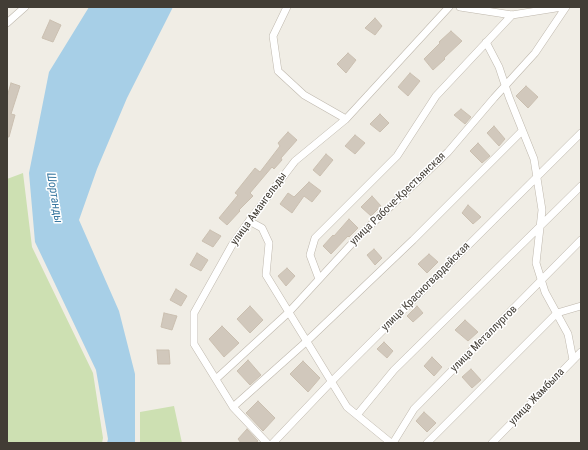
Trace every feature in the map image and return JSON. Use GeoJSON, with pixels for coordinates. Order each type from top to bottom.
{"type":"FeatureCollection","features":[{"type":"Feature","properties":{"kind":"street"},"geometry":{"type":"LineString","coordinates":[[7,23],[26,7]]}},
{"type":"Feature","properties":{"kind":"street"},"geometry":{"type":"LineString","coordinates":[[287,7],[273,36],[278,71],[304,95],[346,119]]}},
{"type":"Feature","properties":{"kind":"street","name":"улица Амангельды"},"geometry":{"type":"LineString","coordinates":[[267,443],[233,407],[194,344],[194,313],[232,245],[295,161],[346,119],[449,7]]}},
{"type":"Feature","properties":{"kind":"street"},"geometry":{"type":"LineString","coordinates":[[460,7],[512,15],[562,7]]}},
{"type":"Feature","properties":{"kind":"street","name":"улица Рабоче-Крестьянская"},"geometry":{"type":"LineString","coordinates":[[216,379],[289,312],[356,239],[448,152],[505,85],[535,53],[566,7]]}},
{"type":"Feature","properties":{"kind":"street"},"geometry":{"type":"LineString","coordinates":[[319,279],[310,255],[316,238],[396,156],[436,96],[512,15]]}},
{"type":"Feature","properties":{"kind":"street"},"geometry":{"type":"LineString","coordinates":[[486,42],[499,67],[509,97],[534,159],[542,210],[536,263],[545,292],[568,334],[573,360]]}},
{"type":"Feature","properties":{"kind":"street"},"geometry":{"type":"LineString","coordinates":[[233,407],[307,341],[413,240],[522,131]]}},
{"type":"Feature","properties":{"kind":"street","name":"улица Красногвардейская"},"geometry":{"type":"LineString","coordinates":[[273,443],[581,133]]}},
{"type":"Feature","properties":{"kind":"street"},"geometry":{"type":"LineString","coordinates":[[357,415],[394,370],[581,186]]}},
{"type":"Feature","properties":{"kind":"street"},"geometry":{"type":"LineString","coordinates":[[249,221],[262,228],[269,243],[266,275],[347,407],[392,443]]}},
{"type":"Feature","properties":{"kind":"street","name":"улица Металлургов"},"geometry":{"type":"LineString","coordinates":[[392,443],[414,409],[581,240]]}},
{"type":"Feature","properties":{"kind":"street"},"geometry":{"type":"LineString","coordinates":[[427,443],[556,313],[581,306]]}},
{"type":"Feature","properties":{"kind":"street","name":"улица Жамбыла"},"geometry":{"type":"LineString","coordinates":[[492,443],[581,352]]}},
{"type":"Feature","properties":{"kind":"green space"},"geometry":{"type":"Polygon","coordinates":[[[23,173],[32,247],[93,373],[103,438],[102,443],[7,443],[7,179],[23,173]]]}},
{"type":"Feature","properties":{"kind":"green space"},"geometry":{"type":"Polygon","coordinates":[[[174,406],[182,443],[140,443],[140,412],[174,406]]]}},
{"type":"Feature","properties":{"kind":"water","name":"Шортанды"},"geometry":{"type":"Polygon","coordinates":[[[89,7],[173,7],[127,98],[97,169],[79,220],[119,311],[135,374],[135,443],[107,443],[108,439],[96,370],[35,242],[29,173],[49,72],[89,7]]]}},
{"type":"Feature","properties":{"kind":"building"},"geometry":{"type":"Polygon","coordinates":[[[375,18],[382,26],[375,35],[365,28],[375,18]]]}},
{"type":"Feature","properties":{"kind":"building"},"geometry":{"type":"Polygon","coordinates":[[[50,20],[61,25],[53,42],[42,38],[50,20]]]}},
{"type":"Feature","properties":{"kind":"building"},"geometry":{"type":"Polygon","coordinates":[[[451,31],[462,41],[433,70],[424,59],[451,31]]]}},
{"type":"Feature","properties":{"kind":"building"},"geometry":{"type":"Polygon","coordinates":[[[348,53],[356,60],[346,73],[337,64],[348,53]]]}},
{"type":"Feature","properties":{"kind":"building"},"geometry":{"type":"Polygon","coordinates":[[[410,73],[420,81],[408,96],[398,87],[410,73]]]}},
{"type":"Feature","properties":{"kind":"building"},"geometry":{"type":"Polygon","coordinates":[[[11,83],[20,86],[11,114],[15,115],[9,137],[7,137],[7,97],[11,83]]]}},
{"type":"Feature","properties":{"kind":"building"},"geometry":{"type":"Polygon","coordinates":[[[526,86],[538,97],[528,108],[516,96],[526,86]]]}},
{"type":"Feature","properties":{"kind":"building"},"geometry":{"type":"Polygon","coordinates":[[[461,109],[471,117],[465,124],[454,115],[461,109]]]}},
{"type":"Feature","properties":{"kind":"building"},"geometry":{"type":"Polygon","coordinates":[[[380,114],[389,123],[380,132],[370,124],[380,114]]]}},
{"type":"Feature","properties":{"kind":"building"},"geometry":{"type":"Polygon","coordinates":[[[494,126],[505,139],[499,146],[487,133],[494,126]]]}},
{"type":"Feature","properties":{"kind":"building"},"geometry":{"type":"Polygon","coordinates":[[[288,132],[297,140],[281,158],[282,160],[274,169],[272,167],[250,193],[253,196],[227,225],[219,218],[238,195],[235,193],[255,168],[260,172],[280,146],[278,143],[288,132]]]}},
{"type":"Feature","properties":{"kind":"building"},"geometry":{"type":"Polygon","coordinates":[[[355,135],[365,143],[355,154],[345,146],[355,135]]]}},
{"type":"Feature","properties":{"kind":"building"},"geometry":{"type":"Polygon","coordinates":[[[478,143],[490,156],[482,163],[470,151],[478,143]]]}},
{"type":"Feature","properties":{"kind":"building"},"geometry":{"type":"Polygon","coordinates":[[[326,154],[333,160],[320,176],[313,170],[326,154]]]}},
{"type":"Feature","properties":{"kind":"building"},"geometry":{"type":"Polygon","coordinates":[[[309,182],[321,191],[312,202],[304,196],[292,213],[280,204],[288,193],[294,197],[309,182]]]}},
{"type":"Feature","properties":{"kind":"building"},"geometry":{"type":"Polygon","coordinates":[[[372,196],[381,206],[371,216],[361,207],[372,196]]]}},
{"type":"Feature","properties":{"kind":"building"},"geometry":{"type":"Polygon","coordinates":[[[468,205],[481,217],[473,224],[462,213],[468,205]]]}},
{"type":"Feature","properties":{"kind":"building"},"geometry":{"type":"Polygon","coordinates":[[[349,219],[358,228],[331,254],[323,246],[349,219]]]}},
{"type":"Feature","properties":{"kind":"building"},"geometry":{"type":"Polygon","coordinates":[[[210,230],[221,236],[213,247],[202,241],[210,230]]]}},
{"type":"Feature","properties":{"kind":"building"},"geometry":{"type":"Polygon","coordinates":[[[374,249],[382,258],[375,265],[367,255],[374,249]]]}},
{"type":"Feature","properties":{"kind":"building"},"geometry":{"type":"Polygon","coordinates":[[[197,253],[208,260],[201,271],[190,265],[197,253]]]}},
{"type":"Feature","properties":{"kind":"building"},"geometry":{"type":"Polygon","coordinates":[[[429,254],[438,262],[427,273],[418,264],[429,254]]]}},
{"type":"Feature","properties":{"kind":"building"},"geometry":{"type":"Polygon","coordinates":[[[287,268],[295,276],[286,286],[278,276],[287,268]]]}},
{"type":"Feature","properties":{"kind":"building"},"geometry":{"type":"Polygon","coordinates":[[[176,289],[187,296],[181,306],[170,300],[176,289]]]}},
{"type":"Feature","properties":{"kind":"building"},"geometry":{"type":"Polygon","coordinates":[[[250,306],[263,320],[250,333],[237,319],[250,306]]]}},
{"type":"Feature","properties":{"kind":"building"},"geometry":{"type":"Polygon","coordinates":[[[417,306],[423,313],[413,322],[407,316],[417,306]]]}},
{"type":"Feature","properties":{"kind":"building"},"geometry":{"type":"Polygon","coordinates":[[[164,313],[177,316],[172,330],[161,327],[164,313]]]}},
{"type":"Feature","properties":{"kind":"building"},"geometry":{"type":"Polygon","coordinates":[[[465,320],[478,332],[468,341],[455,330],[465,320]]]}},
{"type":"Feature","properties":{"kind":"building"},"geometry":{"type":"Polygon","coordinates":[[[222,326],[239,343],[224,357],[209,339],[222,326]]]}},
{"type":"Feature","properties":{"kind":"building"},"geometry":{"type":"Polygon","coordinates":[[[384,342],[393,351],[387,358],[377,349],[384,342]]]}},
{"type":"Feature","properties":{"kind":"building"},"geometry":{"type":"Polygon","coordinates":[[[157,350],[169,350],[170,364],[158,364],[157,350]]]}},
{"type":"Feature","properties":{"kind":"building"},"geometry":{"type":"Polygon","coordinates":[[[432,357],[442,367],[434,376],[424,366],[432,357]]]}},
{"type":"Feature","properties":{"kind":"building"},"geometry":{"type":"Polygon","coordinates":[[[248,360],[261,375],[250,385],[237,371],[248,360]]]}},
{"type":"Feature","properties":{"kind":"building"},"geometry":{"type":"Polygon","coordinates":[[[303,361],[320,378],[308,392],[290,374],[303,361]]]}},
{"type":"Feature","properties":{"kind":"building"},"geometry":{"type":"Polygon","coordinates":[[[471,369],[481,380],[472,388],[462,377],[471,369]]]}},
{"type":"Feature","properties":{"kind":"building"},"geometry":{"type":"Polygon","coordinates":[[[258,401],[275,418],[263,431],[246,413],[258,401]]]}},
{"type":"Feature","properties":{"kind":"building"},"geometry":{"type":"Polygon","coordinates":[[[424,412],[436,423],[427,432],[416,421],[424,412]]]}},
{"type":"Feature","properties":{"kind":"building"},"geometry":{"type":"Polygon","coordinates":[[[247,429],[258,441],[255,443],[241,443],[238,439],[247,429]]]}}]}
